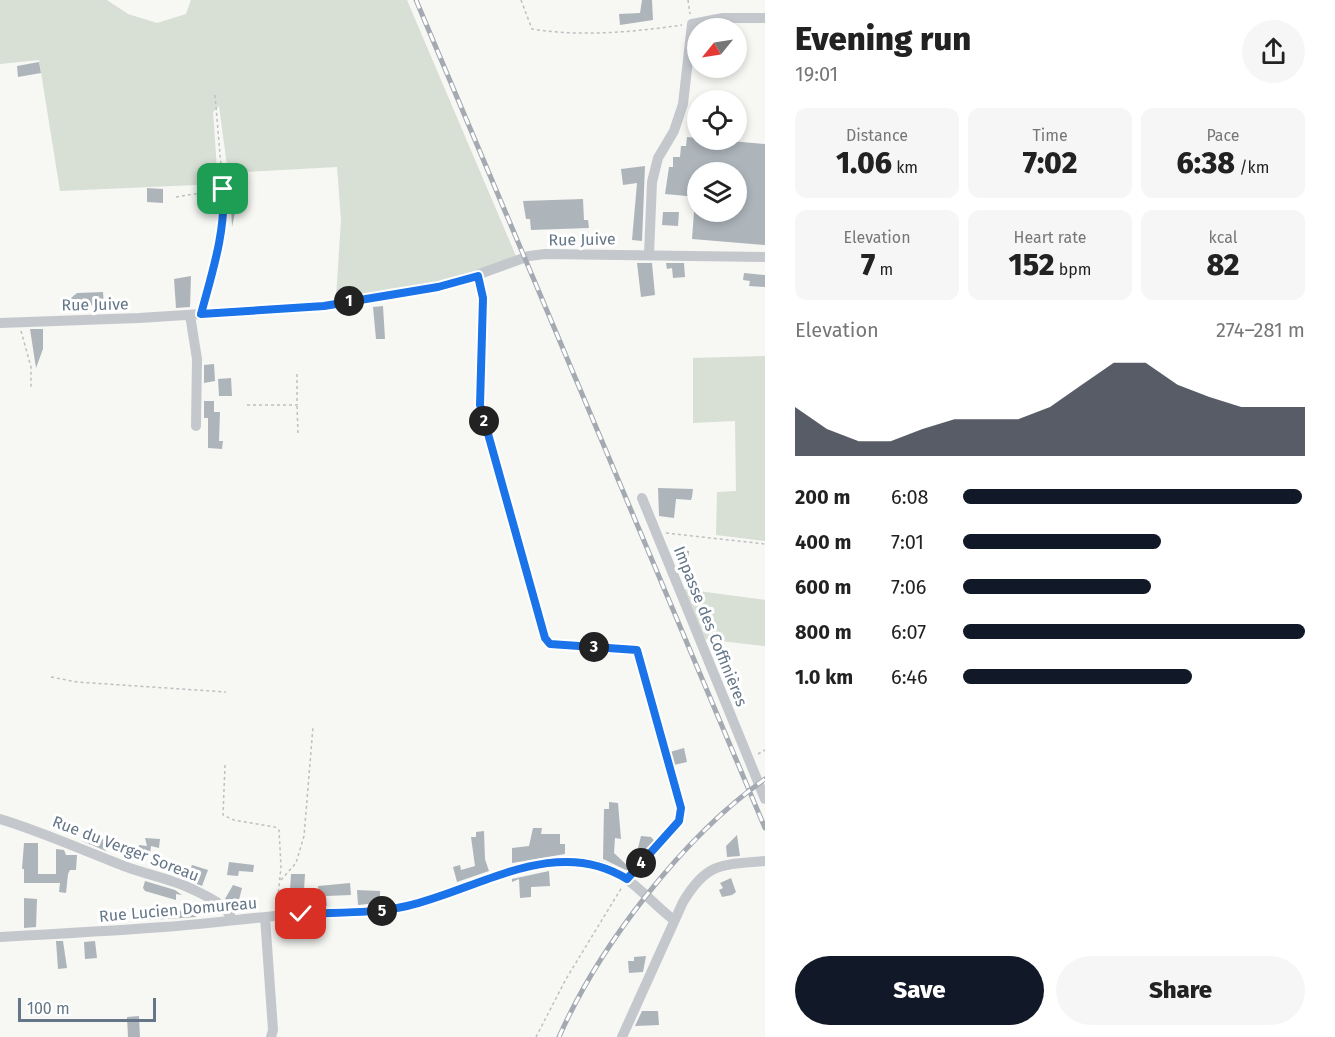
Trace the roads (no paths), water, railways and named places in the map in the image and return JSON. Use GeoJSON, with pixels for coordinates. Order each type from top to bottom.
{"type":"FeatureCollection","features":[{"type":"Feature","properties":{"kind":"street"},"geometry":{"type":"LineString","coordinates":[[649,254],[652,182],[658,158],[674,131],[683,104],[692,24],[723,18],[765,18]]}},
{"type":"Feature","properties":{"kind":"street"},"geometry":{"type":"LineString","coordinates":[[196,426],[196,314],[216,258],[225,208],[223,191]]}},
{"type":"Feature","properties":{"kind":"street","name":"Rue Juive"},"geometry":{"type":"LineString","coordinates":[[0,322],[324,306],[438,287],[478,276],[530,256],[544,254],[765,257]]}},
{"type":"Feature","properties":{"kind":"street","name":"Impasse des Coffinières"},"geometry":{"type":"LineString","coordinates":[[642,498],[765,799]]}},
{"type":"Feature","properties":{"kind":"street","name":"Rue du Verger Soreau"},"geometry":{"type":"LineString","coordinates":[[0,819],[48,834],[124,867],[192,888],[219,904],[231,914],[232,920]]}},
{"type":"Feature","properties":{"kind":"street"},"geometry":{"type":"LineString","coordinates":[[622,1037],[675,920],[695,882],[709,870],[765,861]]}},
{"type":"Feature","properties":{"kind":"street","name":"Rue Lucien Domureau"},"geometry":{"type":"LineString","coordinates":[[0,937],[388,910],[530,865],[593,864],[614,871],[627,879],[675,920]]}},
{"type":"Feature","properties":{"kind":"street"},"geometry":{"type":"LineString","coordinates":[[271,917],[273,1030],[271,1037]]}},
{"type":"Feature","properties":{"kind":"railway"},"geometry":{"type":"LineString","coordinates":[[416,0],[765,828]]}},
{"type":"Feature","properties":{"kind":"railway"},"geometry":{"type":"LineString","coordinates":[[559,1037],[597,966],[646,896],[704,831],[734,803],[765,779]]}}]}
